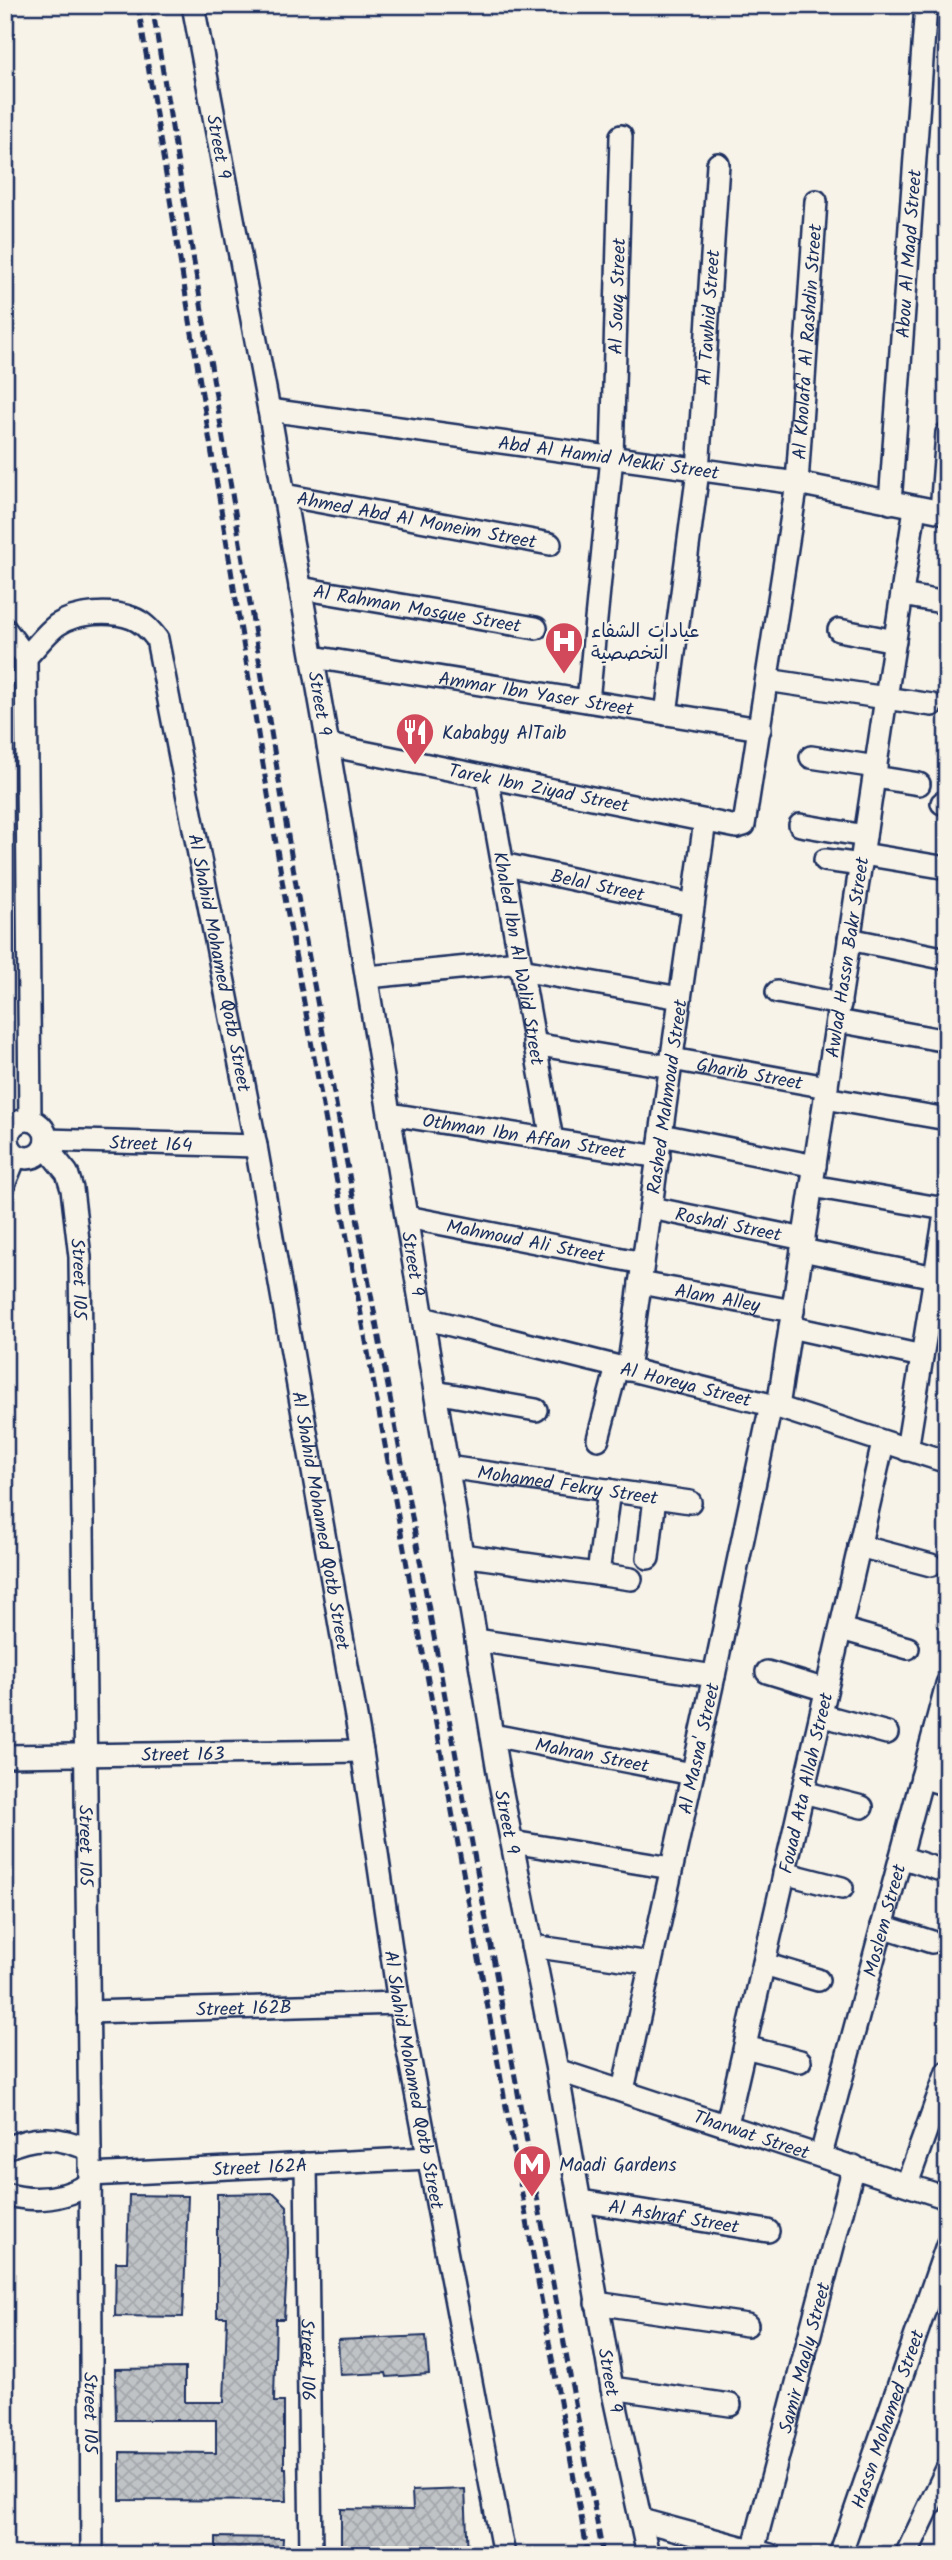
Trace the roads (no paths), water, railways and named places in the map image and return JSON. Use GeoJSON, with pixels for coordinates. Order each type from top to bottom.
{"type":"FeatureCollection","features":[{"type":"Feature","properties":{"kind":"street","name":"Street 9"},"geometry":{"type":"LineString","coordinates":[[193,5],[313,657],[492,1735],[557,2070],[612,2388],[648,2555]]}},
{"type":"Feature","properties":{"kind":"street","name":"Abou Al Magd Street"},"geometry":{"type":"LineString","coordinates":[[890,503],[926,5]]}},
{"type":"Feature","properties":{"kind":"street","name":"Al Souq Street"},"geometry":{"type":"LineString","coordinates":[[587,701],[612,457],[621,136]]}},
{"type":"Feature","properties":{"kind":"street","name":"Al Tawhid Street"},"geometry":{"type":"LineString","coordinates":[[666,713],[698,471],[718,164]]}},
{"type":"Feature","properties":{"kind":"street","name":"Al Kholafa' Al Rashdin Street"},"geometry":{"type":"LineString","coordinates":[[797,483],[816,201]]}},
{"type":"Feature","properties":{"kind":"street","name":"Abd Al Hamid Mekki Street"},"geometry":{"type":"LineString","coordinates":[[269,410],[797,483],[944,512]]}},
{"type":"Feature","properties":{"kind":"street"},"geometry":{"type":"LineString","coordinates":[[944,512],[947,433]]}},
{"type":"Feature","properties":{"kind":"street"},"geometry":{"type":"LineString","coordinates":[[760,729],[797,483]]}},
{"type":"Feature","properties":{"kind":"street","name":"Ahmed Abd Al Moneim Street"},"geometry":{"type":"LineString","coordinates":[[284,495],[550,544]]}},
{"type":"Feature","properties":{"kind":"street","name":"Awlad Hassn Bakr Street"},"geometry":{"type":"LineString","coordinates":[[774,1406],[792,1319],[915,508]]}},
{"type":"Feature","properties":{"kind":"street","name":"Al Rahman Mosque Street"},"geometry":{"type":"LineString","coordinates":[[300,588],[536,628]]}},
{"type":"Feature","properties":{"kind":"street"},"geometry":{"type":"LineString","coordinates":[[902,595],[947,603]]}},
{"type":"Feature","properties":{"kind":"street","name":"Al Shahid Mohamed Qotb Street"},"geometry":{"type":"LineString","coordinates":[[26,657],[57,625],[82,615],[111,614],[132,618],[147,627],[157,639],[256,1146],[362,1751],[399,2003],[504,2555]]}},
{"type":"Feature","properties":{"kind":"street"},"geometry":{"type":"LineString","coordinates":[[5,629],[26,657],[30,1120]]}},
{"type":"Feature","properties":{"kind":"street"},"geometry":{"type":"LineString","coordinates":[[839,630],[895,641]]}},
{"type":"Feature","properties":{"kind":"street","name":"Ammar Ibn Yaser Street"},"geometry":{"type":"LineString","coordinates":[[313,657],[760,729]]}},
{"type":"Feature","properties":{"kind":"street"},"geometry":{"type":"LineString","coordinates":[[767,680],[932,705]]}},
{"type":"Feature","properties":{"kind":"street","name":"Tarek Ibn Ziyad Street"},"geometry":{"type":"LineString","coordinates":[[328,745],[741,827],[746,821],[760,729]]}},
{"type":"Feature","properties":{"kind":"street"},"geometry":{"type":"LineString","coordinates":[[811,757],[919,783]]}},
{"type":"Feature","properties":{"kind":"street","name":"Khaled Ibn Al Walid Street"},"geometry":{"type":"LineString","coordinates":[[487,777],[552,1140]]}},
{"type":"Feature","properties":{"kind":"street","name":"Rashed Mahmoud Street"},"geometry":{"type":"LineString","coordinates":[[598,1439],[622,1369],[642,1273],[705,821]]}},
{"type":"Feature","properties":{"kind":"street"},"geometry":{"type":"LineString","coordinates":[[800,825],[863,852],[947,868]]}},
{"type":"Feature","properties":{"kind":"street"},"geometry":{"type":"LineString","coordinates":[[825,860],[863,852]]}},
{"type":"Feature","properties":{"kind":"street","name":"Belal Street"},"geometry":{"type":"LineString","coordinates":[[502,864],[693,905]]}},
{"type":"Feature","properties":{"kind":"street"},"geometry":{"type":"LineString","coordinates":[[849,939],[947,959]]}},
{"type":"Feature","properties":{"kind":"street"},"geometry":{"type":"LineString","coordinates":[[368,977],[520,966],[680,999]]}},
{"type":"Feature","properties":{"kind":"street"},"geometry":{"type":"LineString","coordinates":[[777,992],[838,1012],[947,1041]]}},
{"type":"Feature","properties":{"kind":"street","name":"Gharib Street"},"geometry":{"type":"LineString","coordinates":[[534,1044],[671,1063],[826,1092],[947,1119]]}},
{"type":"Feature","properties":{"kind":"street","name":"Othman Ibn Affan Street"},"geometry":{"type":"LineString","coordinates":[[390,1114],[659,1157]]}},
{"type":"Feature","properties":{"kind":"street"},"geometry":{"type":"LineString","coordinates":[[30,1120],[44,1129],[46,1143],[33,1158],[16,1155],[9,1147],[7,1133],[15,1124],[30,1120]]}},
{"type":"Feature","properties":{"kind":"street"},"geometry":{"type":"LineString","coordinates":[[661,1135],[813,1176],[946,1205],[908,1450]]}},
{"type":"Feature","properties":{"kind":"street","name":"Street 164"},"geometry":{"type":"LineString","coordinates":[[46,1143],[256,1146]]}},
{"type":"Feature","properties":{"kind":"street","name":"Street 105"},"geometry":{"type":"LineString","coordinates":[[46,1143],[67,1174],[72,1189],[80,1257],[92,2555]]}},
{"type":"Feature","properties":{"kind":"street"},"geometry":{"type":"LineString","coordinates":[[5,1182],[16,1155]]}},
{"type":"Feature","properties":{"kind":"street","name":"Roshdi Street"},"geometry":{"type":"LineString","coordinates":[[651,1209],[935,1276]]}},
{"type":"Feature","properties":{"kind":"street","name":"Mahmoud Ali Street"},"geometry":{"type":"LineString","coordinates":[[407,1217],[642,1273]]}},
{"type":"Feature","properties":{"kind":"street","name":"Alam Alley"},"geometry":{"type":"LineString","coordinates":[[642,1273],[922,1356]]}},
{"type":"Feature","properties":{"kind":"street","name":"Al Horeya Street"},"geometry":{"type":"LineString","coordinates":[[422,1318],[774,1406],[947,1462]]}},
{"type":"Feature","properties":{"kind":"street"},"geometry":{"type":"LineString","coordinates":[[435,1392],[536,1410]]}},
{"type":"Feature","properties":{"kind":"street","name":"Al Masna' Street"},"geometry":{"type":"LineString","coordinates":[[623,2090],[774,1406]]}},
{"type":"Feature","properties":{"kind":"street","name":"Fouad Ata Allah Street"},"geometry":{"type":"LineString","coordinates":[[727,2124],[883,1443]]}},
{"type":"Feature","properties":{"kind":"street","name":"Mohamed Fekry Street"},"geometry":{"type":"LineString","coordinates":[[447,1467],[690,1502]]}},
{"type":"Feature","properties":{"kind":"street"},"geometry":{"type":"LineString","coordinates":[[598,1574],[609,1490]]}},
{"type":"Feature","properties":{"kind":"street"},"geometry":{"type":"LineString","coordinates":[[648,1558],[655,1497]]}},
{"type":"Feature","properties":{"kind":"street"},"geometry":{"type":"LineString","coordinates":[[859,1546],[931,1565]]}},
{"type":"Feature","properties":{"kind":"street"},"geometry":{"type":"LineString","coordinates":[[462,1555],[631,1579]]}},
{"type":"Feature","properties":{"kind":"street"},"geometry":{"type":"LineString","coordinates":[[841,1629],[908,1648]]}},
{"type":"Feature","properties":{"kind":"street"},"geometry":{"type":"LineString","coordinates":[[476,1640],[714,1676]]}},
{"type":"Feature","properties":{"kind":"street"},"geometry":{"type":"LineString","coordinates":[[767,1672],[826,1690]]}},
{"type":"Feature","properties":{"kind":"street","name":"Moslem Street"},"geometry":{"type":"LineString","coordinates":[[821,2155],[945,1696]]}},
{"type":"Feature","properties":{"kind":"street"},"geometry":{"type":"LineString","coordinates":[[821,1715],[887,1733]]}},
{"type":"Feature","properties":{"kind":"street","name":"Mahran Street"},"geometry":{"type":"LineString","coordinates":[[492,1735],[692,1774]]}},
{"type":"Feature","properties":{"kind":"street","name":"Street 163"},"geometry":{"type":"LineString","coordinates":[[5,1756],[362,1751]]}},
{"type":"Feature","properties":{"kind":"street"},"geometry":{"type":"LineString","coordinates":[[922,1777],[947,1785]]}},
{"type":"Feature","properties":{"kind":"street"},"geometry":{"type":"LineString","coordinates":[[803,1792],[862,1807]]}},
{"type":"Feature","properties":{"kind":"street"},"geometry":{"type":"LineString","coordinates":[[512,1842],[671,1868]]}},
{"type":"Feature","properties":{"kind":"street"},"geometry":{"type":"LineString","coordinates":[[901,1857],[947,1872]]}},
{"type":"Feature","properties":{"kind":"street"},"geometry":{"type":"LineString","coordinates":[[784,1873],[842,1888]]}},
{"type":"Feature","properties":{"kind":"street"},"geometry":{"type":"LineString","coordinates":[[882,1926],[932,1942]]}},
{"type":"Feature","properties":{"kind":"street"},"geometry":{"type":"LineString","coordinates":[[532,1945],[650,1962]]}},
{"type":"Feature","properties":{"kind":"street"},"geometry":{"type":"LineString","coordinates":[[764,1964],[818,1980]]}},
{"type":"Feature","properties":{"kind":"street","name":"Street 162B"},"geometry":{"type":"LineString","coordinates":[[88,2012],[399,2003]]}},
{"type":"Feature","properties":{"kind":"street"},"geometry":{"type":"LineString","coordinates":[[744,2047],[800,2061]]}},
{"type":"Feature","properties":{"kind":"street","name":"Tharwat Street"},"geometry":{"type":"LineString","coordinates":[[557,2070],[947,2198]]}},
{"type":"Feature","properties":{"kind":"street"},"geometry":{"type":"LineString","coordinates":[[907,2184],[947,2072]]}},
{"type":"Feature","properties":{"kind":"street"},"geometry":{"type":"LineString","coordinates":[[5,2149],[35,2138],[54,2138],[73,2142],[90,2150]]}},
{"type":"Feature","properties":{"kind":"street","name":"Street 162A"},"geometry":{"type":"LineString","coordinates":[[5,2194],[37,2200],[74,2193],[90,2179],[428,2158]]}},
{"type":"Feature","properties":{"kind":"street","name":"Street 106"},"geometry":{"type":"LineString","coordinates":[[306,2164],[311,2555]]}},
{"type":"Feature","properties":{"kind":"street","name":"Samir Magly Street"},"geometry":{"type":"LineString","coordinates":[[762,2553],[854,2166]]}},
{"type":"Feature","properties":{"kind":"street","name":"Al Ashraf Street"},"geometry":{"type":"LineString","coordinates":[[581,2201],[768,2231]]}},
{"type":"Feature","properties":{"kind":"street","name":"Hassn Mohamed Street"},"geometry":{"type":"LineString","coordinates":[[840,2555],[947,2245]]}},
{"type":"Feature","properties":{"kind":"street"},"geometry":{"type":"LineString","coordinates":[[596,2303],[747,2325]]}},
{"type":"Feature","properties":{"kind":"street"},"geometry":{"type":"LineString","coordinates":[[612,2388],[730,2405]]}},
{"type":"Feature","properties":{"kind":"street"},"geometry":{"type":"LineString","coordinates":[[905,2555],[947,2469]]}},
{"type":"Feature","properties":{"kind":"street"},"geometry":{"type":"LineString","coordinates":[[641,2519],[762,2553]]}},
{"type":"Feature","properties":{"kind":"railway"},"geometry":{"type":"LineString","coordinates":[[138,5],[286,904],[588,2555]]}},
{"type":"Feature","properties":{"kind":"railway"},"geometry":{"type":"LineString","coordinates":[[152,5],[299,903],[603,2555]]}},
{"type":"Feature","properties":{"kind":"place","name":"عيادات الشفاء التخصصية"},"geometry":{"type":"Point","coordinates":[564,675]}},
{"type":"Feature","properties":{"kind":"place","name":"Kababgy AlTaib"},"geometry":{"type":"Point","coordinates":[415,766]}},
{"type":"Feature","properties":{"kind":"place","name":"Maadi Gardens"},"geometry":{"type":"Point","coordinates":[532,2198]}}]}
